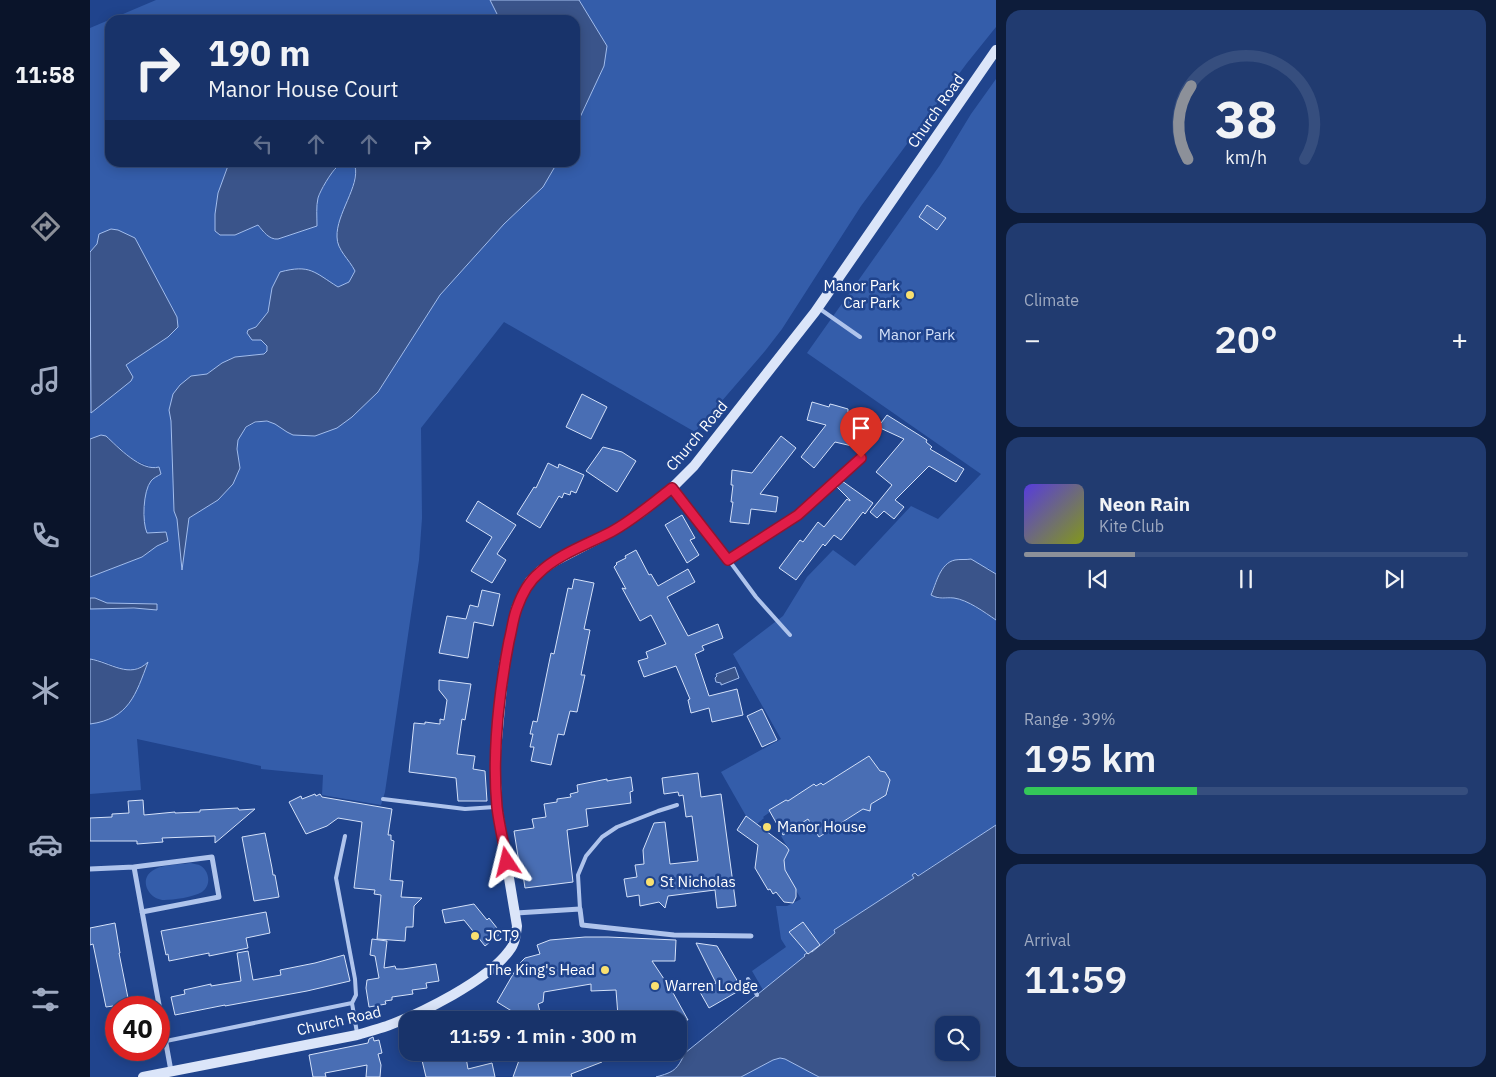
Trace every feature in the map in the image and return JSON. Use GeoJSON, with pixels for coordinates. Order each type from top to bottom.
{"type":"FeatureCollection","features":[{"type":"Feature","properties":{"kind":"street","name":"Church Road"},"geometry":{"type":"LineString","coordinates":[[143,1077],[357,1035],[386,1026],[407,1018],[457,993],[500,962],[510,950],[515,939],[516,913],[497,806],[495,760],[504,665],[516,610],[522,595],[530,581],[540,571],[555,561],[613,531],[642,512],[672,488],[694,466],[818,307],[996,50]]}},
{"type":"Feature","properties":{"kind":"street"},"geometry":{"type":"LineString","coordinates":[[672,488],[728,560],[798,515],[861,458]]}},
{"type":"Feature","properties":{"kind":"street"},"geometry":{"type":"LineString","coordinates":[[90,869],[134,867],[212,857],[219,897],[142,912]]}},
{"type":"Feature","properties":{"kind":"street"},"geometry":{"type":"LineString","coordinates":[[134,867],[158,996]]}},
{"type":"Feature","properties":{"kind":"street"},"geometry":{"type":"LineString","coordinates":[[516,913],[580,909],[582,926],[674,935],[751,936]]}},
{"type":"Feature","properties":{"kind":"street"},"geometry":{"type":"LineString","coordinates":[[169,1061],[171,1071]]}},
{"type":"Feature","properties":{"kind":"lane"},"geometry":{"type":"LineString","coordinates":[[818,307],[860,337]]}},
{"type":"Feature","properties":{"kind":"lane"},"geometry":{"type":"LineString","coordinates":[[728,560],[756,597],[790,635]]}},
{"type":"Feature","properties":{"kind":"lane"},"geometry":{"type":"LineString","coordinates":[[383,799],[465,809],[497,806]]}},
{"type":"Feature","properties":{"kind":"lane"},"geometry":{"type":"LineString","coordinates":[[580,909],[578,875],[586,856],[602,837],[617,827],[677,805]]}},
{"type":"Feature","properties":{"kind":"lane"},"geometry":{"type":"LineString","coordinates":[[345,836],[336,878],[355,979],[356,995],[352,1004],[357,1035]]}},
{"type":"Feature","properties":{"kind":"lane"},"geometry":{"type":"LineString","coordinates":[[748,979],[757,995]]}},
{"type":"Feature","properties":{"kind":"lane"},"geometry":{"type":"LineString","coordinates":[[170,1040],[352,1004]]}},
{"type":"Feature","properties":{"kind":"green space"},"geometry":{"type":"Polygon","coordinates":[[[156,0],[490,0],[498,15],[121,15],[156,0]]]}},
{"type":"Feature","properties":{"kind":"green space"},"geometry":{"type":"Polygon","coordinates":[[[579,0],[996,0],[996,27],[861,206],[782,329],[695,432],[504,322],[421,428],[422,518],[419,560],[385,792],[381,805],[322,795],[323,775],[261,769],[261,766],[137,739],[141,790],[90,794],[90,724],[115,716],[147,664],[128,671],[99,660],[90,659],[90,609],[157,609],[157,604],[107,603],[90,598],[90,577],[142,557],[157,546],[144,526],[145,494],[151,480],[153,468],[132,459],[106,436],[90,439],[90,412],[131,381],[125,365],[168,337],[178,327],[177,317],[135,238],[100,234],[97,244],[90,252],[90,28],[105,22],[105,167],[228,167],[225,175],[235,235],[258,225],[265,234],[318,199],[327,180],[337,168],[355,167],[356,171],[339,248],[355,270],[349,282],[338,287],[310,270],[272,288],[267,314],[260,323],[247,333],[268,346],[267,351],[264,354],[235,357],[222,363],[207,374],[191,376],[169,410],[174,511],[177,518],[182,567],[189,518],[218,500],[240,468],[237,443],[244,430],[253,424],[263,421],[274,423],[287,432],[378,392],[440,295],[504,224],[543,187],[555,167],[580,167],[580,117],[604,66],[607,46],[579,0]]]}},
{"type":"Feature","properties":{"kind":"green space","name":"Manor Park"},"geometry":{"type":"Polygon","coordinates":[[[996,79],[996,574],[988,568],[937,599],[955,598],[969,603],[996,620],[996,825],[917,876],[915,873],[912,875],[914,878],[834,930],[835,933],[763,990],[752,971],[786,947],[781,939],[776,906],[787,906],[801,899],[784,870],[784,861],[789,850],[781,836],[808,819],[820,837],[888,793],[886,789],[890,780],[885,772],[880,771],[869,756],[823,785],[821,783],[816,786],[814,784],[789,804],[786,800],[770,810],[757,824],[746,816],[721,772],[781,739],[733,654],[783,616],[807,577],[833,550],[855,566],[911,506],[938,519],[981,474],[807,353],[940,165],[971,114],[996,79]]]}},
{"type":"Feature","properties":{"kind":"green space"},"geometry":{"type":"Polygon","coordinates":[[[190,863],[200,865],[208,875],[207,886],[202,892],[189,897],[164,900],[154,897],[150,893],[146,880],[152,871],[165,866],[190,863]]]}},
{"type":"Feature","properties":{"kind":"green space"},"geometry":{"type":"Polygon","coordinates":[[[780,1058],[819,1077],[741,1077],[773,1060],[780,1058]]]}},
{"type":"Feature","properties":{"kind":"shaded area"},"geometry":{"type":"Polygon","coordinates":[[[490,0],[579,0],[607,46],[604,66],[580,117],[580,15],[498,15],[490,0]]]}},
{"type":"Feature","properties":{"kind":"shaded area"},"geometry":{"type":"Polygon","coordinates":[[[228,167],[337,167],[329,177],[318,198],[317,226],[278,239],[267,235],[258,225],[235,235],[220,235],[215,231],[218,193],[228,167]]]}},
{"type":"Feature","properties":{"kind":"shaded area"},"geometry":{"type":"Polygon","coordinates":[[[355,167],[555,167],[543,187],[504,224],[440,295],[378,392],[352,417],[337,428],[315,436],[293,435],[267,421],[255,422],[246,427],[238,440],[237,449],[240,468],[233,484],[218,500],[189,518],[182,570],[177,519],[174,511],[169,410],[173,394],[191,376],[207,374],[222,363],[235,357],[264,354],[267,351],[267,346],[261,340],[252,340],[247,333],[248,330],[256,327],[268,312],[272,288],[280,272],[305,269],[338,287],[349,282],[355,271],[341,250],[337,237],[340,219],[356,174],[355,167]]]}},
{"type":"Feature","properties":{"kind":"shaded area"},"geometry":{"type":"Polygon","coordinates":[[[111,229],[118,230],[135,238],[177,317],[178,327],[168,337],[126,365],[133,377],[131,381],[91,413],[90,252],[97,244],[99,234],[111,229]]]}},
{"type":"Feature","properties":{"kind":"shaded area"},"geometry":{"type":"Polygon","coordinates":[[[101,435],[106,436],[137,462],[152,468],[159,467],[161,474],[152,480],[146,492],[144,522],[147,533],[166,532],[168,541],[157,546],[142,557],[90,577],[90,439],[101,435]]]}},
{"type":"Feature","properties":{"kind":"shaded area"},"geometry":{"type":"Polygon","coordinates":[[[971,559],[996,574],[996,620],[965,601],[931,595],[939,574],[946,565],[955,560],[971,559]]]}},
{"type":"Feature","properties":{"kind":"shaded area"},"geometry":{"type":"Polygon","coordinates":[[[90,598],[107,603],[157,604],[157,610],[134,608],[90,609],[90,598]]]}},
{"type":"Feature","properties":{"kind":"shaded area"},"geometry":{"type":"Polygon","coordinates":[[[90,659],[127,670],[134,670],[148,662],[135,694],[122,711],[114,717],[90,724],[90,659]]]}},
{"type":"Feature","properties":{"kind":"shaded area"},"geometry":{"type":"Polygon","coordinates":[[[735,667],[739,678],[721,685],[721,683],[716,682],[716,674],[735,667]]]}},
{"type":"Feature","properties":{"kind":"shaded area"},"geometry":{"type":"Polygon","coordinates":[[[996,825],[996,1077],[819,1077],[780,1058],[741,1077],[656,1077],[674,1070],[681,1061],[687,1061],[687,1051],[804,955],[810,951],[812,952],[835,933],[834,930],[914,878],[912,875],[915,873],[918,876],[996,825]]]}},
{"type":"Feature","properties":{"kind":"building"},"geometry":{"type":"Polygon","coordinates":[[[927,205],[946,218],[937,230],[919,217],[927,205]]]}},
{"type":"Feature","properties":{"kind":"building"},"geometry":{"type":"Polygon","coordinates":[[[582,394],[607,407],[591,439],[566,427],[582,394]]]}},
{"type":"Feature","properties":{"kind":"building"},"geometry":{"type":"Polygon","coordinates":[[[812,402],[829,407],[830,404],[848,409],[848,412],[877,428],[867,440],[856,431],[852,446],[835,442],[814,468],[801,457],[826,425],[807,420],[812,402]]]}},
{"type":"Feature","properties":{"kind":"building"},"geometry":{"type":"Polygon","coordinates":[[[887,415],[927,440],[926,442],[932,447],[930,449],[964,469],[956,482],[929,466],[895,500],[904,507],[894,519],[884,511],[877,518],[870,512],[892,485],[876,472],[904,439],[878,427],[887,415]]]}},
{"type":"Feature","properties":{"kind":"building"},"geometry":{"type":"Polygon","coordinates":[[[781,436],[796,448],[760,494],[778,497],[776,512],[751,509],[749,524],[730,522],[733,502],[731,502],[732,470],[752,473],[781,436]]]}},
{"type":"Feature","properties":{"kind":"building"},"geometry":{"type":"Polygon","coordinates":[[[603,447],[622,452],[636,461],[617,492],[586,471],[603,447]]]}},
{"type":"Feature","properties":{"kind":"building"},"geometry":{"type":"Polygon","coordinates":[[[548,463],[558,468],[559,464],[584,475],[576,493],[571,491],[570,495],[564,493],[562,498],[559,496],[540,528],[517,514],[534,487],[536,488],[548,463]]]}},
{"type":"Feature","properties":{"kind":"building"},"geometry":{"type":"Polygon","coordinates":[[[842,481],[873,503],[865,514],[863,512],[841,540],[834,535],[825,546],[823,544],[796,580],[779,568],[800,540],[803,542],[818,522],[824,527],[847,499],[850,501],[837,487],[842,481]]]}},
{"type":"Feature","properties":{"kind":"building"},"geometry":{"type":"Polygon","coordinates":[[[478,501],[516,525],[497,554],[506,560],[492,583],[471,571],[492,537],[466,521],[478,501]]]}},
{"type":"Feature","properties":{"kind":"building"},"geometry":{"type":"Polygon","coordinates":[[[682,515],[695,538],[690,540],[699,555],[687,563],[665,525],[682,515]]]}},
{"type":"Feature","properties":{"kind":"building"},"geometry":{"type":"Polygon","coordinates":[[[636,550],[649,575],[651,574],[658,586],[688,569],[695,582],[667,597],[688,636],[718,624],[723,638],[702,646],[704,650],[695,654],[709,696],[737,689],[743,715],[712,722],[709,708],[691,713],[688,700],[690,699],[676,666],[644,677],[638,661],[648,658],[646,652],[666,644],[651,615],[640,621],[622,588],[626,589],[614,567],[616,563],[626,558],[625,556],[636,550]]]}},
{"type":"Feature","properties":{"kind":"building"},"geometry":{"type":"Polygon","coordinates":[[[574,579],[594,583],[584,629],[590,630],[581,675],[585,675],[577,712],[570,711],[564,735],[558,734],[551,765],[531,761],[534,747],[530,747],[533,734],[530,734],[533,721],[537,722],[551,653],[554,654],[568,588],[572,589],[574,579]]]}},
{"type":"Feature","properties":{"kind":"building"},"geometry":{"type":"Polygon","coordinates":[[[482,590],[500,594],[493,626],[474,622],[468,658],[439,653],[447,616],[466,619],[470,605],[478,607],[482,590]]]}},
{"type":"Feature","properties":{"kind":"building"},"geometry":{"type":"Polygon","coordinates":[[[439,680],[471,684],[465,720],[462,719],[457,754],[475,756],[473,769],[485,771],[487,801],[458,801],[456,778],[409,772],[414,723],[440,724],[440,719],[444,720],[447,700],[439,690],[439,680]]]}},
{"type":"Feature","properties":{"kind":"building"},"geometry":{"type":"Polygon","coordinates":[[[762,709],[777,740],[762,747],[747,716],[762,709]]]}},
{"type":"Feature","properties":{"kind":"building","name":"Manor House"},"geometry":{"type":"Polygon","coordinates":[[[869,756],[880,771],[885,772],[890,780],[886,795],[871,804],[870,811],[863,809],[819,837],[808,819],[783,835],[769,810],[786,800],[788,801],[814,784],[816,786],[821,783],[823,785],[869,756]]]}},
{"type":"Feature","properties":{"kind":"building"},"geometry":{"type":"Polygon","coordinates":[[[698,773],[701,797],[721,794],[736,906],[717,908],[715,890],[668,896],[665,908],[659,902],[640,906],[639,895],[627,897],[624,879],[637,877],[635,865],[644,864],[643,850],[654,823],[665,822],[670,864],[698,861],[692,816],[686,817],[683,795],[679,796],[678,792],[664,794],[662,778],[698,773]]]}},
{"type":"Feature","properties":{"kind":"building"},"geometry":{"type":"Polygon","coordinates":[[[631,777],[633,791],[630,792],[631,803],[586,809],[588,826],[567,830],[573,882],[525,888],[514,831],[534,828],[532,819],[546,817],[544,804],[557,802],[557,799],[571,797],[570,794],[578,792],[577,785],[607,779],[607,781],[631,777]]]}},
{"type":"Feature","properties":{"kind":"building"},"geometry":{"type":"Polygon","coordinates":[[[315,794],[316,796],[320,794],[322,797],[392,809],[388,835],[391,835],[391,840],[394,841],[390,880],[403,881],[401,897],[422,898],[414,906],[413,927],[406,927],[405,941],[377,939],[381,895],[374,894],[375,890],[354,888],[362,822],[338,818],[327,826],[306,834],[289,802],[301,796],[302,799],[315,794]]]}},
{"type":"Feature","properties":{"kind":"building"},"geometry":{"type":"Polygon","coordinates":[[[143,800],[144,815],[200,812],[200,810],[255,809],[215,843],[215,836],[162,838],[163,842],[137,844],[137,841],[90,841],[90,818],[112,817],[112,814],[129,813],[128,801],[143,800]]]}},
{"type":"Feature","properties":{"kind":"building"},"geometry":{"type":"Polygon","coordinates":[[[746,816],[789,850],[784,860],[785,870],[796,889],[796,897],[793,903],[784,902],[776,892],[773,894],[770,889],[768,890],[755,868],[758,845],[737,830],[746,816]]]}},
{"type":"Feature","properties":{"kind":"building"},"geometry":{"type":"Polygon","coordinates":[[[265,833],[279,897],[254,901],[242,837],[265,833]]]}},
{"type":"Feature","properties":{"kind":"building"},"geometry":{"type":"Polygon","coordinates":[[[474,904],[501,933],[485,946],[464,920],[445,923],[442,910],[474,904]]]}},
{"type":"Feature","properties":{"kind":"building"},"geometry":{"type":"Polygon","coordinates":[[[266,912],[270,933],[246,938],[248,948],[209,956],[209,953],[169,961],[168,954],[166,955],[161,931],[266,912]]]}},
{"type":"Feature","properties":{"kind":"building"},"geometry":{"type":"Polygon","coordinates":[[[803,922],[820,945],[808,954],[789,932],[803,922]]]}},
{"type":"Feature","properties":{"kind":"building"},"geometry":{"type":"Polygon","coordinates":[[[115,923],[128,996],[105,996],[105,1002],[93,944],[90,945],[90,928],[115,923]]]}},
{"type":"Feature","properties":{"kind":"building"},"geometry":{"type":"Polygon","coordinates":[[[608,937],[676,940],[675,961],[652,961],[683,1011],[618,1011],[616,990],[591,991],[591,984],[544,992],[543,1002],[538,1004],[540,1011],[512,1011],[497,1002],[519,964],[525,958],[540,954],[537,945],[550,940],[608,937]]]}},
{"type":"Feature","properties":{"kind":"building"},"geometry":{"type":"Polygon","coordinates":[[[372,939],[387,941],[384,968],[395,966],[396,969],[403,969],[436,964],[439,981],[426,983],[427,988],[412,990],[413,994],[392,997],[392,1000],[385,1001],[386,1004],[369,1007],[366,988],[367,980],[379,978],[375,956],[370,955],[372,939]]]}},
{"type":"Feature","properties":{"kind":"building"},"geometry":{"type":"Polygon","coordinates":[[[696,943],[717,946],[742,989],[709,1008],[700,992],[716,983],[696,943]]]}},
{"type":"Feature","properties":{"kind":"building"},"geometry":{"type":"Polygon","coordinates":[[[248,951],[253,980],[281,975],[280,970],[344,955],[350,981],[307,991],[175,1015],[171,997],[185,994],[184,990],[211,984],[211,986],[241,981],[237,953],[248,951]]]}},
{"type":"Feature","properties":{"kind":"building"},"geometry":{"type":"Polygon","coordinates":[[[373,1037],[374,1041],[379,1040],[382,1053],[378,1054],[381,1065],[380,1077],[366,1077],[367,1065],[325,1073],[326,1077],[313,1077],[309,1055],[368,1043],[369,1039],[373,1037]]]}},
{"type":"Feature","properties":{"kind":"building"},"geometry":{"type":"Polygon","coordinates":[[[422,1061],[467,1061],[468,1069],[492,1063],[495,1077],[426,1077],[422,1061]]]}},
{"type":"Feature","properties":{"kind":"building"},"geometry":{"type":"Polygon","coordinates":[[[519,1061],[602,1062],[571,1074],[572,1077],[513,1077],[519,1061]]]}},
{"type":"Feature","properties":{"kind":"place","name":"Manor Park Car Park"},"geometry":{"type":"Point","coordinates":[910,295]}},
{"type":"Feature","properties":{"kind":"place","name":"Manor House"},"geometry":{"type":"Point","coordinates":[767,827]}},
{"type":"Feature","properties":{"kind":"place","name":"St Nicholas"},"geometry":{"type":"Point","coordinates":[650,882]}},
{"type":"Feature","properties":{"kind":"place","name":"JCT9"},"geometry":{"type":"Point","coordinates":[475,936]}},
{"type":"Feature","properties":{"kind":"place","name":"The King's Head"},"geometry":{"type":"Point","coordinates":[605,970]}},
{"type":"Feature","properties":{"kind":"place","name":"Warren Lodge"},"geometry":{"type":"Point","coordinates":[655,986]}},
{"type":"Feature","properties":{"kind":"route"},"geometry":{"type":"LineString","coordinates":[[507,862],[497,806],[495,760],[504,665],[516,610],[530,581],[540,571],[555,561],[613,531],[642,512],[672,488],[728,560],[798,515],[861,458]]}}]}
